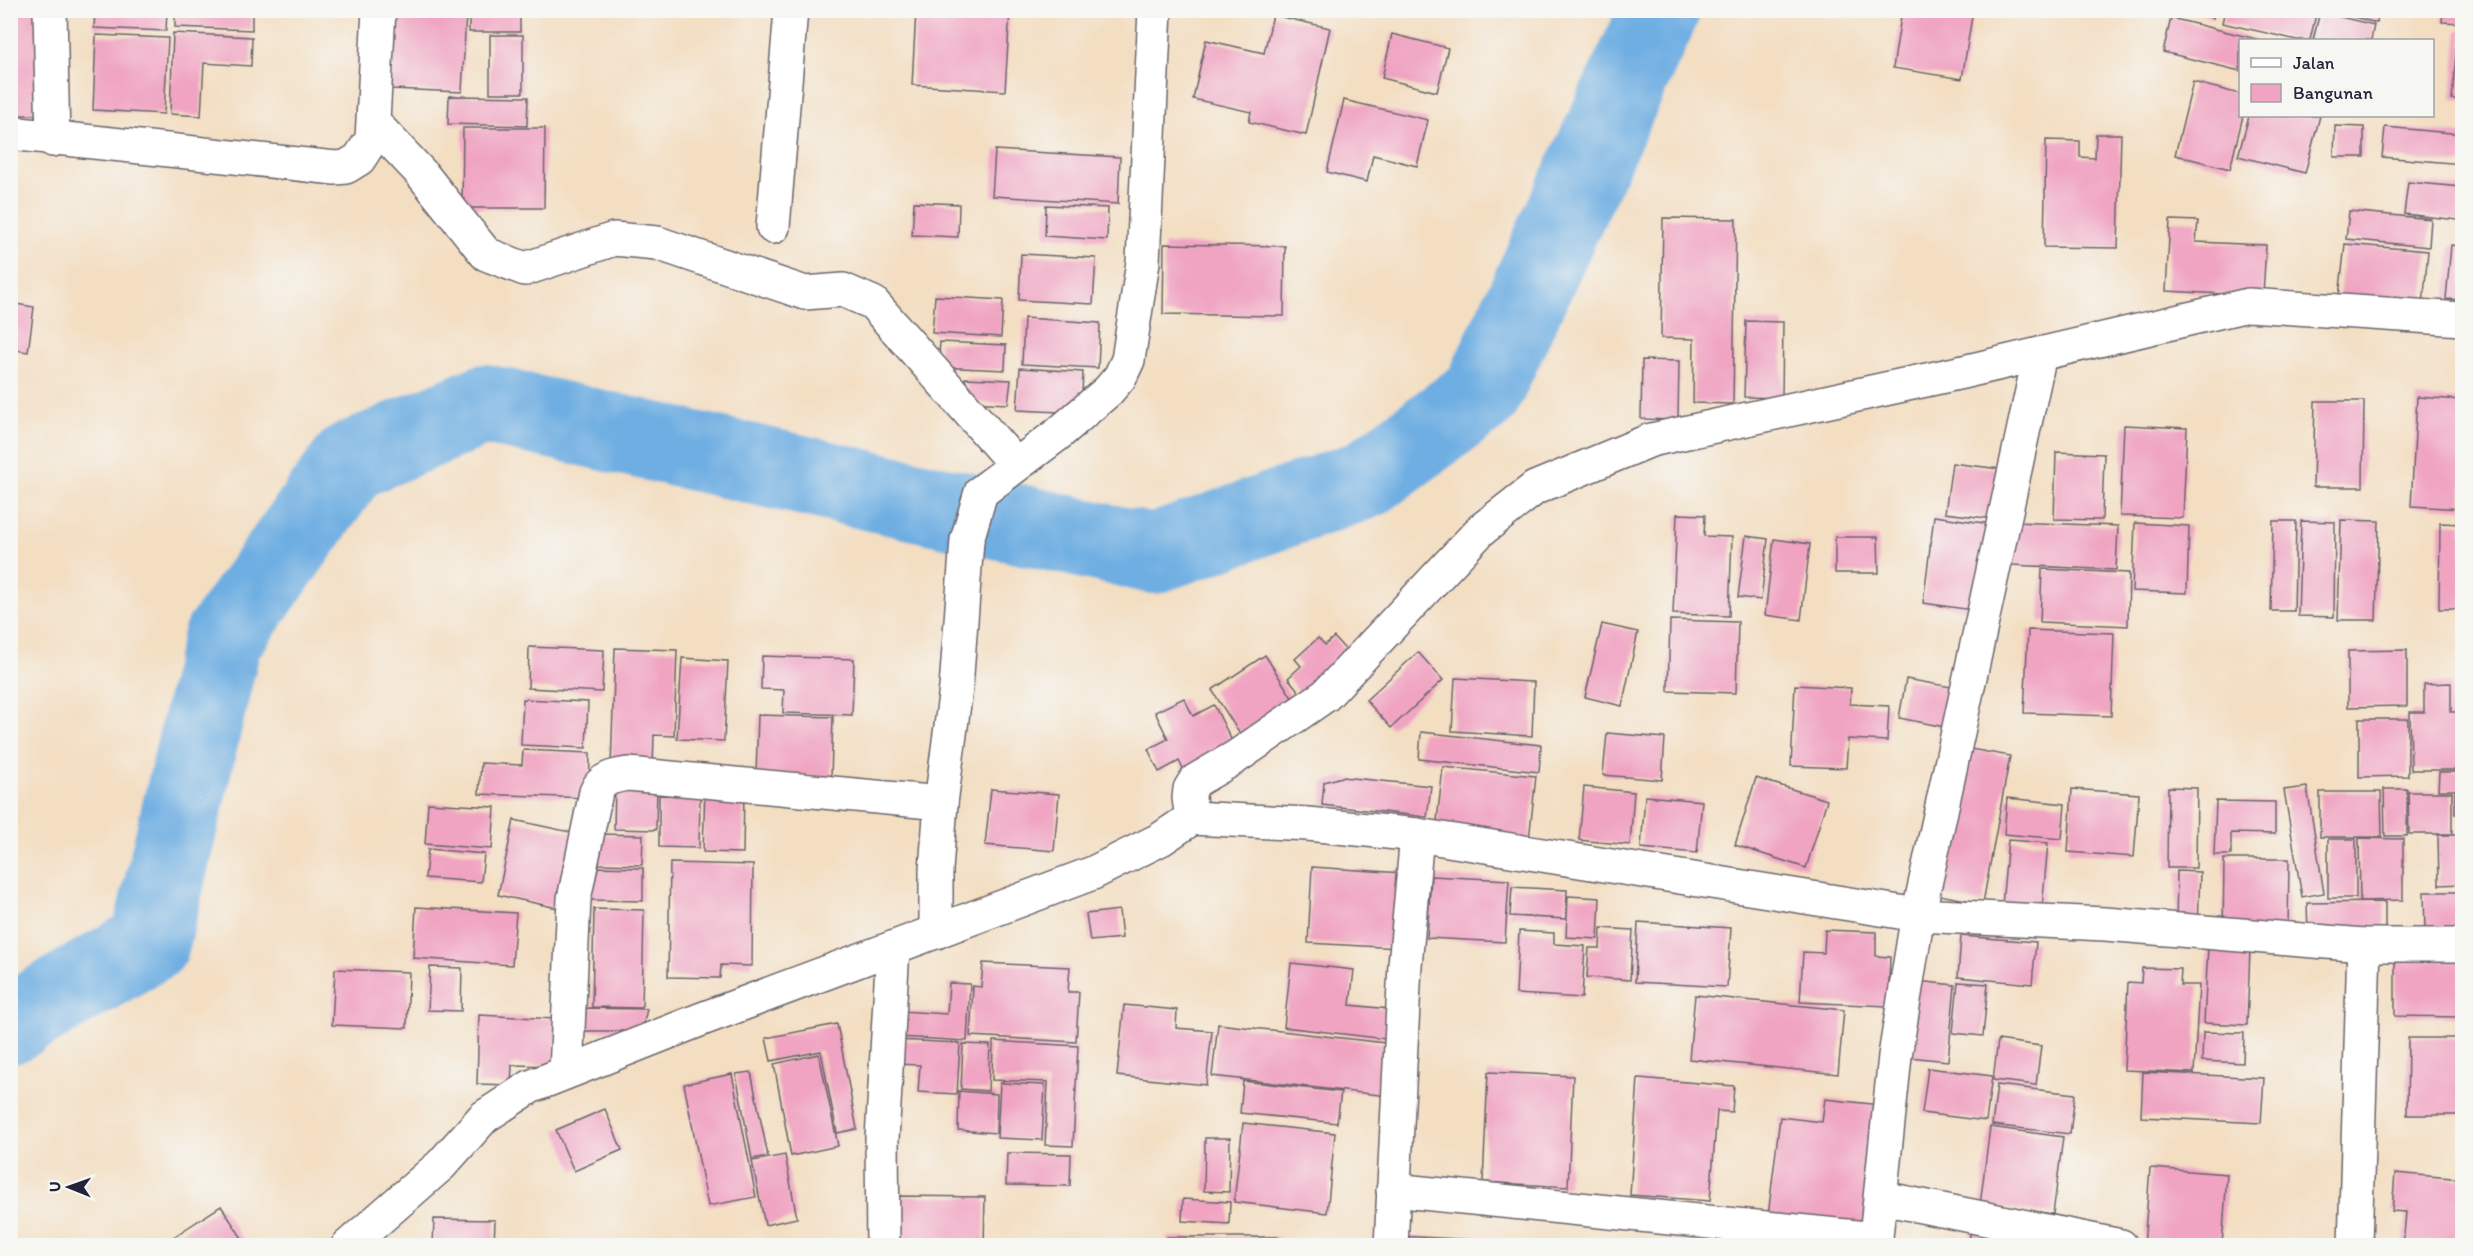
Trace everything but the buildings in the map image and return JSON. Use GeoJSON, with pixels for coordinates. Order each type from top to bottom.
{"type":"FeatureCollection","features":[{"type":"Feature","properties":{"kind":"street"},"geometry":{"type":"LineString","coordinates":[[50,10],[53,140]]}},
{"type":"Feature","properties":{"kind":"street"},"geometry":{"type":"LineString","coordinates":[[10,133],[53,140],[335,168],[346,167],[359,159],[372,139],[375,124],[379,10]]}},
{"type":"Feature","properties":{"kind":"street"},"geometry":{"type":"LineString","coordinates":[[773,227],[791,10]]}},
{"type":"Feature","properties":{"kind":"street"},"geometry":{"type":"LineString","coordinates":[[935,912],[941,803],[956,688],[967,540],[981,492],[1108,391],[1120,378],[1128,360],[1143,262],[1155,10]]}},
{"type":"Feature","properties":{"kind":"street"},"geometry":{"type":"LineString","coordinates":[[375,124],[422,174],[486,254],[525,269],[614,239],[657,243],[806,292],[843,290],[873,303],[1016,465]]}},
{"type":"Feature","properties":{"kind":"street"},"geometry":{"type":"LineString","coordinates":[[348,1245],[441,1165],[484,1117],[530,1087],[893,948],[935,912],[1093,873],[1161,839],[1191,809],[1190,789],[1195,781],[1236,757],[1326,695],[1481,530],[1535,489],[1651,440],[2035,376],[2248,305],[2463,319]]}},
{"type":"Feature","properties":{"kind":"street"},"geometry":{"type":"LineString","coordinates":[[1393,1190],[1875,1242],[1882,1198],[1895,1056],[1918,915],[2035,376]]}},
{"type":"Feature","properties":{"kind":"street"},"geometry":{"type":"LineString","coordinates":[[566,1072],[574,899],[596,792],[598,786],[606,780],[628,774],[941,803]]}},
{"type":"Feature","properties":{"kind":"street"},"geometry":{"type":"LineString","coordinates":[[1191,809],[1416,835],[1918,915],[2105,924],[2364,945],[2463,945]]}},
{"type":"Feature","properties":{"kind":"street"},"geometry":{"type":"LineString","coordinates":[[1391,1245],[1405,965],[1416,835]]}},
{"type":"Feature","properties":{"kind":"street"},"geometry":{"type":"LineString","coordinates":[[2355,1245],[2364,945]]}},
{"type":"Feature","properties":{"kind":"street"},"geometry":{"type":"LineString","coordinates":[[883,1245],[882,1139],[893,948]]}},
{"type":"Feature","properties":{"kind":"street"},"geometry":{"type":"LineString","coordinates":[[1882,1198],[2121,1245]]}},
{"type":"Feature","properties":{"kind":"waterway"},"geometry":{"type":"LineString","coordinates":[[10,1024],[150,943],[222,640],[351,461],[485,404],[1153,554],[1366,479],[1482,394],[1660,10]]}}]}
